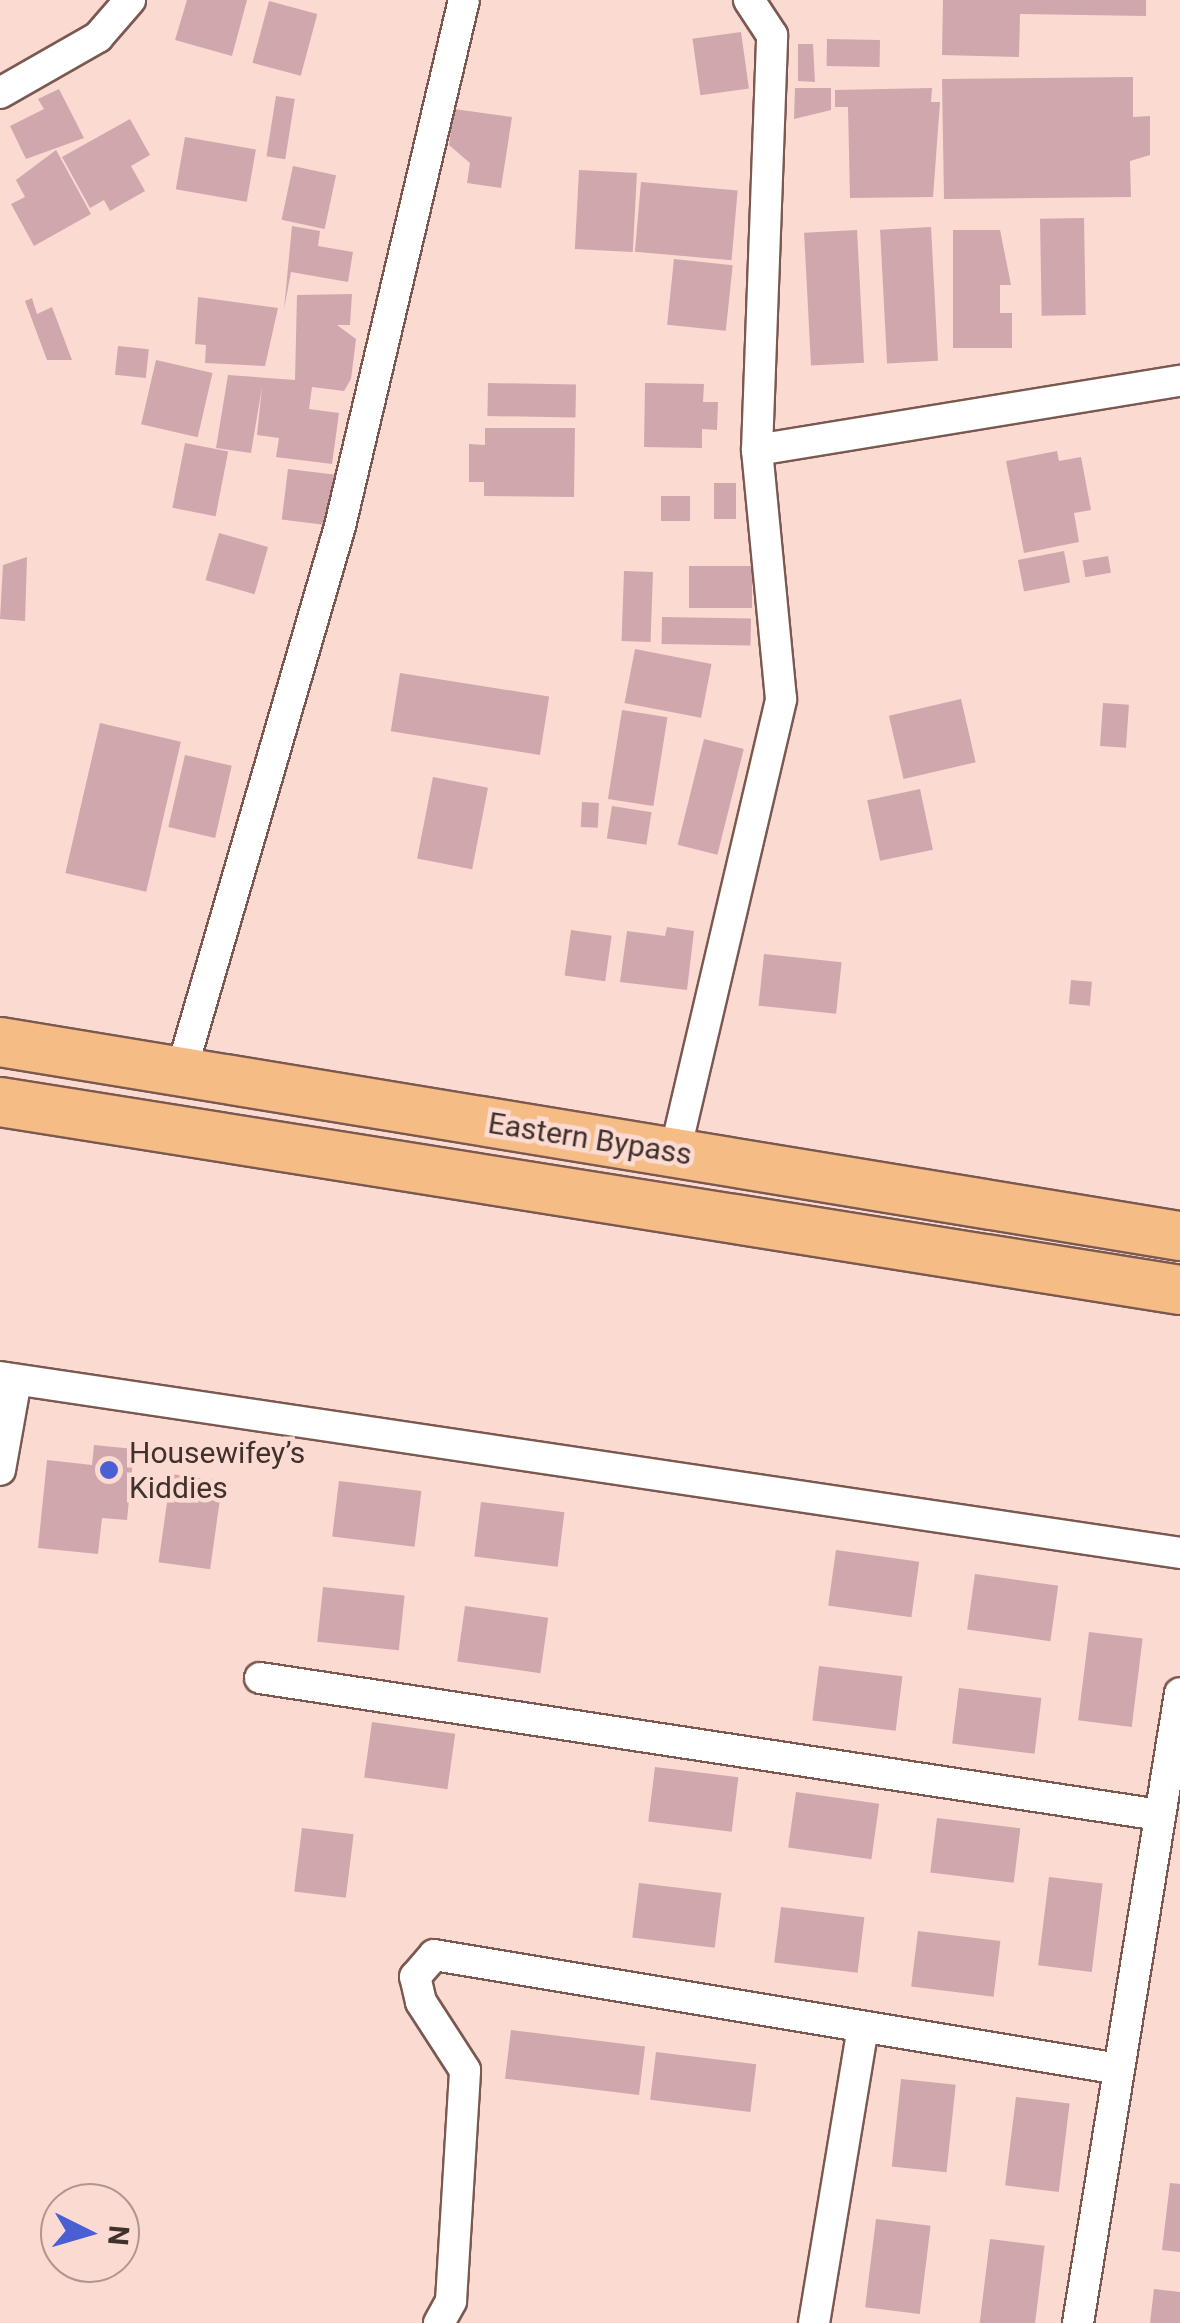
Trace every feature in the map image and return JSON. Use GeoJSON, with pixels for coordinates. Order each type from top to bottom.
{"type":"FeatureCollection","features":[{"type":"Feature","properties":{"kind":"main road","name":"Eastern Bypass"},"geometry":{"type":"LineString","coordinates":[[0,1042],[1180,1236]]}},
{"type":"Feature","properties":{"kind":"main road","name":"Eastern Bypass"},"geometry":{"type":"LineString","coordinates":[[0,1102],[1180,1290]]}},
{"type":"Feature","properties":{"kind":"street"},"geometry":{"type":"LineString","coordinates":[[0,93],[98,37],[130,0]]}},
{"type":"Feature","properties":{"kind":"street"},"geometry":{"type":"LineString","coordinates":[[181,1072],[340,526],[464,0]]}},
{"type":"Feature","properties":{"kind":"street"},"geometry":{"type":"LineString","coordinates":[[675,1152],[781,699],[756,450],[772,34],[749,0]]}},
{"type":"Feature","properties":{"kind":"street"},"geometry":{"type":"LineString","coordinates":[[756,450],[1180,380]]}},
{"type":"Feature","properties":{"kind":"street"},"geometry":{"type":"LineString","coordinates":[[0,1470],[8,1378],[1180,1553]]}},
{"type":"Feature","properties":{"kind":"street"},"geometry":{"type":"LineString","coordinates":[[260,1678],[1160,1815]]}},
{"type":"Feature","properties":{"kind":"street"},"geometry":{"type":"LineString","coordinates":[[1078,2323],[1180,1693]]}},
{"type":"Feature","properties":{"kind":"street"},"geometry":{"type":"LineString","coordinates":[[439,2323],[451,2300],[465,2070],[421,2002],[420,1962],[434,1955],[1119,2069]]}},
{"type":"Feature","properties":{"kind":"street"},"geometry":{"type":"LineString","coordinates":[[814,2323],[863,2027]]}},
{"type":"Feature","properties":{"kind":"building"},"geometry":{"type":"Polygon","coordinates":[[[187,0],[247,0],[232,56],[175,40],[187,0]]]}},
{"type":"Feature","properties":{"kind":"building"},"geometry":{"type":"Polygon","coordinates":[[[943,0],[1146,0],[1146,16],[1020,14],[1019,57],[942,55],[943,0]]]}},
{"type":"Feature","properties":{"kind":"building"},"geometry":{"type":"Polygon","coordinates":[[[269,1],[317,14],[301,76],[252,63],[269,1]]]}},
{"type":"Feature","properties":{"kind":"building"},"geometry":{"type":"Polygon","coordinates":[[[741,32],[749,88],[700,95],[692,39],[741,32]]]}},
{"type":"Feature","properties":{"kind":"building"},"geometry":{"type":"Polygon","coordinates":[[[827,39],[880,40],[880,67],[827,66],[827,39]]]}},
{"type":"Feature","properties":{"kind":"building"},"geometry":{"type":"Polygon","coordinates":[[[798,44],[813,44],[815,82],[798,81],[798,44]]]}},
{"type":"Feature","properties":{"kind":"building"},"geometry":{"type":"Polygon","coordinates":[[[1133,77],[1133,117],[1150,116],[1150,155],[1130,161],[1131,197],[944,199],[942,79],[1133,77]]]}},
{"type":"Feature","properties":{"kind":"building"},"geometry":{"type":"Polygon","coordinates":[[[795,88],[831,88],[831,110],[794,119],[795,88]]]}},
{"type":"Feature","properties":{"kind":"building"},"geometry":{"type":"Polygon","coordinates":[[[932,88],[931,102],[940,102],[933,197],[850,198],[848,107],[835,107],[835,90],[932,88]]]}},
{"type":"Feature","properties":{"kind":"building"},"geometry":{"type":"Polygon","coordinates":[[[59,89],[84,138],[26,159],[10,126],[44,109],[38,99],[59,89]]]}},
{"type":"Feature","properties":{"kind":"building"},"geometry":{"type":"Polygon","coordinates":[[[276,96],[295,99],[285,159],[266,156],[276,96]]]}},
{"type":"Feature","properties":{"kind":"building"},"geometry":{"type":"Polygon","coordinates":[[[454,109],[512,117],[501,188],[467,183],[470,163],[449,145],[454,109]]]}},
{"type":"Feature","properties":{"kind":"building"},"geometry":{"type":"Polygon","coordinates":[[[130,119],[150,155],[131,166],[145,191],[110,211],[104,200],[90,208],[62,157],[130,119]]]}},
{"type":"Feature","properties":{"kind":"building"},"geometry":{"type":"Polygon","coordinates":[[[185,137],[256,150],[247,202],[176,189],[185,137]]]}},
{"type":"Feature","properties":{"kind":"building"},"geometry":{"type":"Polygon","coordinates":[[[56,150],[91,214],[34,246],[11,204],[25,197],[16,180],[56,150]]]}},
{"type":"Feature","properties":{"kind":"building"},"geometry":{"type":"Polygon","coordinates":[[[293,166],[336,175],[325,229],[282,220],[293,166]]]}},
{"type":"Feature","properties":{"kind":"building"},"geometry":{"type":"Polygon","coordinates":[[[579,170],[637,173],[633,252],[575,249],[579,170]]]}},
{"type":"Feature","properties":{"kind":"building"},"geometry":{"type":"Polygon","coordinates":[[[641,182],[738,190],[732,260],[635,252],[641,182]]]}},
{"type":"Feature","properties":{"kind":"building"},"geometry":{"type":"Polygon","coordinates":[[[1084,218],[1086,315],[1042,316],[1040,219],[1084,218]]]}},
{"type":"Feature","properties":{"kind":"building"},"geometry":{"type":"Polygon","coordinates":[[[292,226],[320,231],[318,246],[353,252],[348,282],[291,272],[284,309],[292,226]]]}},
{"type":"Feature","properties":{"kind":"building"},"geometry":{"type":"Polygon","coordinates":[[[931,227],[938,361],[887,363],[880,230],[931,227]]]}},
{"type":"Feature","properties":{"kind":"building"},"geometry":{"type":"Polygon","coordinates":[[[857,230],[864,363],[811,366],[804,233],[857,230]]]}},
{"type":"Feature","properties":{"kind":"building"},"geometry":{"type":"Polygon","coordinates":[[[953,230],[1000,230],[1011,285],[1000,285],[1000,313],[1012,313],[1012,348],[953,348],[953,230]]]}},
{"type":"Feature","properties":{"kind":"building"},"geometry":{"type":"Polygon","coordinates":[[[674,259],[733,265],[726,331],[667,325],[674,259]]]}},
{"type":"Feature","properties":{"kind":"building"},"geometry":{"type":"Polygon","coordinates":[[[352,294],[350,325],[337,325],[356,339],[351,379],[344,391],[312,387],[309,409],[339,413],[332,464],[276,457],[279,438],[257,435],[262,387],[251,453],[216,448],[228,375],[295,380],[297,295],[352,294]]]}},
{"type":"Feature","properties":{"kind":"building"},"geometry":{"type":"Polygon","coordinates":[[[198,297],[278,308],[265,366],[205,363],[206,345],[195,344],[198,297]]]}},
{"type":"Feature","properties":{"kind":"building"},"geometry":{"type":"Polygon","coordinates":[[[32,298],[37,314],[52,307],[72,360],[47,360],[25,301],[32,298]]]}},
{"type":"Feature","properties":{"kind":"building"},"geometry":{"type":"Polygon","coordinates":[[[118,346],[149,349],[146,378],[115,375],[118,346]]]}},
{"type":"Feature","properties":{"kind":"building"},"geometry":{"type":"Polygon","coordinates":[[[156,360],[213,373],[198,437],[141,424],[156,360]]]}},
{"type":"Feature","properties":{"kind":"building"},"geometry":{"type":"Polygon","coordinates":[[[488,383],[576,385],[575,418],[487,416],[488,383]]]}},
{"type":"Feature","properties":{"kind":"building"},"geometry":{"type":"Polygon","coordinates":[[[645,383],[704,384],[703,402],[718,402],[717,430],[702,429],[702,448],[644,447],[645,383]]]}},
{"type":"Feature","properties":{"kind":"building"},"geometry":{"type":"Polygon","coordinates":[[[485,428],[575,428],[574,497],[484,496],[484,482],[469,482],[469,444],[485,445],[485,428]]]}},
{"type":"Feature","properties":{"kind":"building"},"geometry":{"type":"Polygon","coordinates":[[[185,443],[228,451],[216,516],[172,508],[185,443]]]}},
{"type":"Feature","properties":{"kind":"building"},"geometry":{"type":"Polygon","coordinates":[[[1057,451],[1059,461],[1081,457],[1091,510],[1074,513],[1079,542],[1024,553],[1006,461],[1057,451]]]}},
{"type":"Feature","properties":{"kind":"building"},"geometry":{"type":"Polygon","coordinates":[[[288,469],[338,475],[331,526],[282,520],[288,469]]]}},
{"type":"Feature","properties":{"kind":"building"},"geometry":{"type":"Polygon","coordinates":[[[714,483],[736,483],[736,519],[714,519],[714,483]]]}},
{"type":"Feature","properties":{"kind":"building"},"geometry":{"type":"Polygon","coordinates":[[[661,496],[690,496],[690,521],[661,521],[661,496]]]}},
{"type":"Feature","properties":{"kind":"building"},"geometry":{"type":"Polygon","coordinates":[[[219,533],[268,547],[255,594],[205,580],[219,533]]]}},
{"type":"Feature","properties":{"kind":"building"},"geometry":{"type":"Polygon","coordinates":[[[1064,551],[1070,582],[1024,591],[1018,560],[1064,551]]]}},
{"type":"Feature","properties":{"kind":"building"},"geometry":{"type":"Polygon","coordinates":[[[1108,556],[1111,573],[1085,577],[1082,561],[1108,556]]]}},
{"type":"Feature","properties":{"kind":"building"},"geometry":{"type":"Polygon","coordinates":[[[27,557],[25,621],[0,619],[3,565],[27,557]]]}},
{"type":"Feature","properties":{"kind":"building"},"geometry":{"type":"Polygon","coordinates":[[[689,566],[752,566],[752,608],[689,608],[689,566]]]}},
{"type":"Feature","properties":{"kind":"building"},"geometry":{"type":"Polygon","coordinates":[[[624,571],[653,572],[651,642],[622,641],[624,571]]]}},
{"type":"Feature","properties":{"kind":"building"},"geometry":{"type":"Polygon","coordinates":[[[662,617],[751,619],[751,646],[662,644],[662,617]]]}},
{"type":"Feature","properties":{"kind":"building"},"geometry":{"type":"Polygon","coordinates":[[[635,649],[712,664],[701,718],[625,703],[635,649]]]}},
{"type":"Feature","properties":{"kind":"building"},"geometry":{"type":"Polygon","coordinates":[[[400,673],[549,697],[540,755],[391,731],[400,673]]]}},
{"type":"Feature","properties":{"kind":"building"},"geometry":{"type":"Polygon","coordinates":[[[961,699],[976,762],[904,779],[889,716],[961,699]]]}},
{"type":"Feature","properties":{"kind":"building"},"geometry":{"type":"Polygon","coordinates":[[[1103,703],[1129,705],[1126,748],[1100,746],[1103,703]]]}},
{"type":"Feature","properties":{"kind":"building"},"geometry":{"type":"Polygon","coordinates":[[[622,710],[667,717],[653,806],[608,799],[622,710]]]}},
{"type":"Feature","properties":{"kind":"building"},"geometry":{"type":"Polygon","coordinates":[[[100,723],[181,742],[146,892],[65,873],[100,723]]]}},
{"type":"Feature","properties":{"kind":"building"},"geometry":{"type":"Polygon","coordinates":[[[704,739],[744,749],[717,855],[678,845],[704,739]]]}},
{"type":"Feature","properties":{"kind":"building"},"geometry":{"type":"Polygon","coordinates":[[[185,755],[232,766],[215,838],[168,827],[185,755]]]}},
{"type":"Feature","properties":{"kind":"building"},"geometry":{"type":"Polygon","coordinates":[[[433,777],[488,788],[472,869],[417,858],[433,777]]]}},
{"type":"Feature","properties":{"kind":"building"},"geometry":{"type":"Polygon","coordinates":[[[920,789],[933,850],[880,861],[867,800],[920,789]]]}},
{"type":"Feature","properties":{"kind":"building"},"geometry":{"type":"Polygon","coordinates":[[[582,802],[599,803],[598,828],[581,827],[582,802]]]}},
{"type":"Feature","properties":{"kind":"building"},"geometry":{"type":"Polygon","coordinates":[[[612,806],[652,812],[646,845],[607,839],[612,806]]]}},
{"type":"Feature","properties":{"kind":"building"},"geometry":{"type":"Polygon","coordinates":[[[667,927],[694,931],[687,990],[620,982],[627,931],[665,936],[667,927]]]}},
{"type":"Feature","properties":{"kind":"building"},"geometry":{"type":"Polygon","coordinates":[[[571,930],[612,936],[605,981],[565,976],[571,930]]]}},
{"type":"Feature","properties":{"kind":"building"},"geometry":{"type":"Polygon","coordinates":[[[764,954],[842,962],[836,1014],[759,1006],[764,954]]]}},
{"type":"Feature","properties":{"kind":"building"},"geometry":{"type":"Polygon","coordinates":[[[1071,980],[1092,982],[1090,1006],[1069,1004],[1071,980]]]}},
{"type":"Feature","properties":{"kind":"building"},"geometry":{"type":"Polygon","coordinates":[[[94,1445],[134,1449],[127,1520],[102,1518],[98,1554],[38,1548],[47,1460],[92,1465],[94,1445]]]}},
{"type":"Feature","properties":{"kind":"building"},"geometry":{"type":"Polygon","coordinates":[[[171,1474],[222,1481],[210,1569],[159,1562],[171,1474]]]}},
{"type":"Feature","properties":{"kind":"building"},"geometry":{"type":"Polygon","coordinates":[[[339,1481],[421,1491],[415,1547],[332,1537],[339,1481]]]}},
{"type":"Feature","properties":{"kind":"building"},"geometry":{"type":"Polygon","coordinates":[[[481,1502],[564,1512],[558,1567],[474,1557],[481,1502]]]}},
{"type":"Feature","properties":{"kind":"building"},"geometry":{"type":"Polygon","coordinates":[[[836,1550],[919,1562],[911,1617],[828,1605],[836,1550]]]}},
{"type":"Feature","properties":{"kind":"building"},"geometry":{"type":"Polygon","coordinates":[[[975,1574],[1058,1586],[1050,1641],[967,1629],[975,1574]]]}},
{"type":"Feature","properties":{"kind":"building"},"geometry":{"type":"Polygon","coordinates":[[[323,1587],[405,1596],[399,1650],[317,1642],[323,1587]]]}},
{"type":"Feature","properties":{"kind":"building"},"geometry":{"type":"Polygon","coordinates":[[[465,1606],[548,1618],[540,1673],[457,1661],[465,1606]]]}},
{"type":"Feature","properties":{"kind":"building"},"geometry":{"type":"Polygon","coordinates":[[[1089,1632],[1143,1639],[1132,1727],[1078,1720],[1089,1632]]]}},
{"type":"Feature","properties":{"kind":"building"},"geometry":{"type":"Polygon","coordinates":[[[819,1666],[902,1676],[896,1731],[812,1721],[819,1666]]]}},
{"type":"Feature","properties":{"kind":"building"},"geometry":{"type":"Polygon","coordinates":[[[959,1688],[1041,1698],[1035,1754],[952,1744],[959,1688]]]}},
{"type":"Feature","properties":{"kind":"building"},"geometry":{"type":"Polygon","coordinates":[[[372,1722],[455,1734],[447,1789],[364,1777],[372,1722]]]}},
{"type":"Feature","properties":{"kind":"building"},"geometry":{"type":"Polygon","coordinates":[[[655,1767],[738,1777],[732,1832],[648,1822],[655,1767]]]}},
{"type":"Feature","properties":{"kind":"building"},"geometry":{"type":"Polygon","coordinates":[[[796,1792],[879,1804],[871,1859],[788,1847],[796,1792]]]}},
{"type":"Feature","properties":{"kind":"building"},"geometry":{"type":"Polygon","coordinates":[[[937,1818],[1020,1828],[1014,1883],[930,1873],[937,1818]]]}},
{"type":"Feature","properties":{"kind":"building"},"geometry":{"type":"Polygon","coordinates":[[[302,1828],[354,1834],[346,1898],[294,1892],[302,1828]]]}},
{"type":"Feature","properties":{"kind":"building"},"geometry":{"type":"Polygon","coordinates":[[[1049,1877],[1103,1884],[1092,1972],[1038,1965],[1049,1877]]]}},
{"type":"Feature","properties":{"kind":"building"},"geometry":{"type":"Polygon","coordinates":[[[639,1883],[721,1893],[715,1948],[632,1938],[639,1883]]]}},
{"type":"Feature","properties":{"kind":"building"},"geometry":{"type":"Polygon","coordinates":[[[781,1907],[864,1917],[858,1973],[774,1963],[781,1907]]]}},
{"type":"Feature","properties":{"kind":"building"},"geometry":{"type":"Polygon","coordinates":[[[918,1931],[1000,1941],[994,1997],[911,1987],[918,1931]]]}},
{"type":"Feature","properties":{"kind":"building"},"geometry":{"type":"Polygon","coordinates":[[[511,2030],[645,2046],[639,2095],[505,2079],[511,2030]]]}},
{"type":"Feature","properties":{"kind":"building"},"geometry":{"type":"Polygon","coordinates":[[[656,2052],[756,2064],[750,2112],[650,2100],[656,2052]]]}},
{"type":"Feature","properties":{"kind":"building"},"geometry":{"type":"Polygon","coordinates":[[[901,2079],[956,2085],[947,2172],[892,2167],[901,2079]]]}},
{"type":"Feature","properties":{"kind":"building"},"geometry":{"type":"Polygon","coordinates":[[[1016,2097],[1070,2104],[1059,2192],[1005,2185],[1016,2097]]]}},
{"type":"Feature","properties":{"kind":"building"},"geometry":{"type":"Polygon","coordinates":[[[1170,2183],[1180,2184],[1180,2252],[1162,2250],[1170,2183]]]}},
{"type":"Feature","properties":{"kind":"building"},"geometry":{"type":"Polygon","coordinates":[[[876,2219],[931,2226],[920,2314],[865,2307],[876,2219]]]}},
{"type":"Feature","properties":{"kind":"building"},"geometry":{"type":"Polygon","coordinates":[[[990,2239],[1045,2246],[1035,2323],[980,2323],[990,2239]]]}},
{"type":"Feature","properties":{"kind":"building"},"geometry":{"type":"Polygon","coordinates":[[[1154,2289],[1180,2292],[1180,2323],[1150,2323],[1154,2289]]]}},
{"type":"Feature","properties":{"kind":"place","name":"Housewifey’s Kiddies"},"geometry":{"type":"Point","coordinates":[109,1470]}}]}
